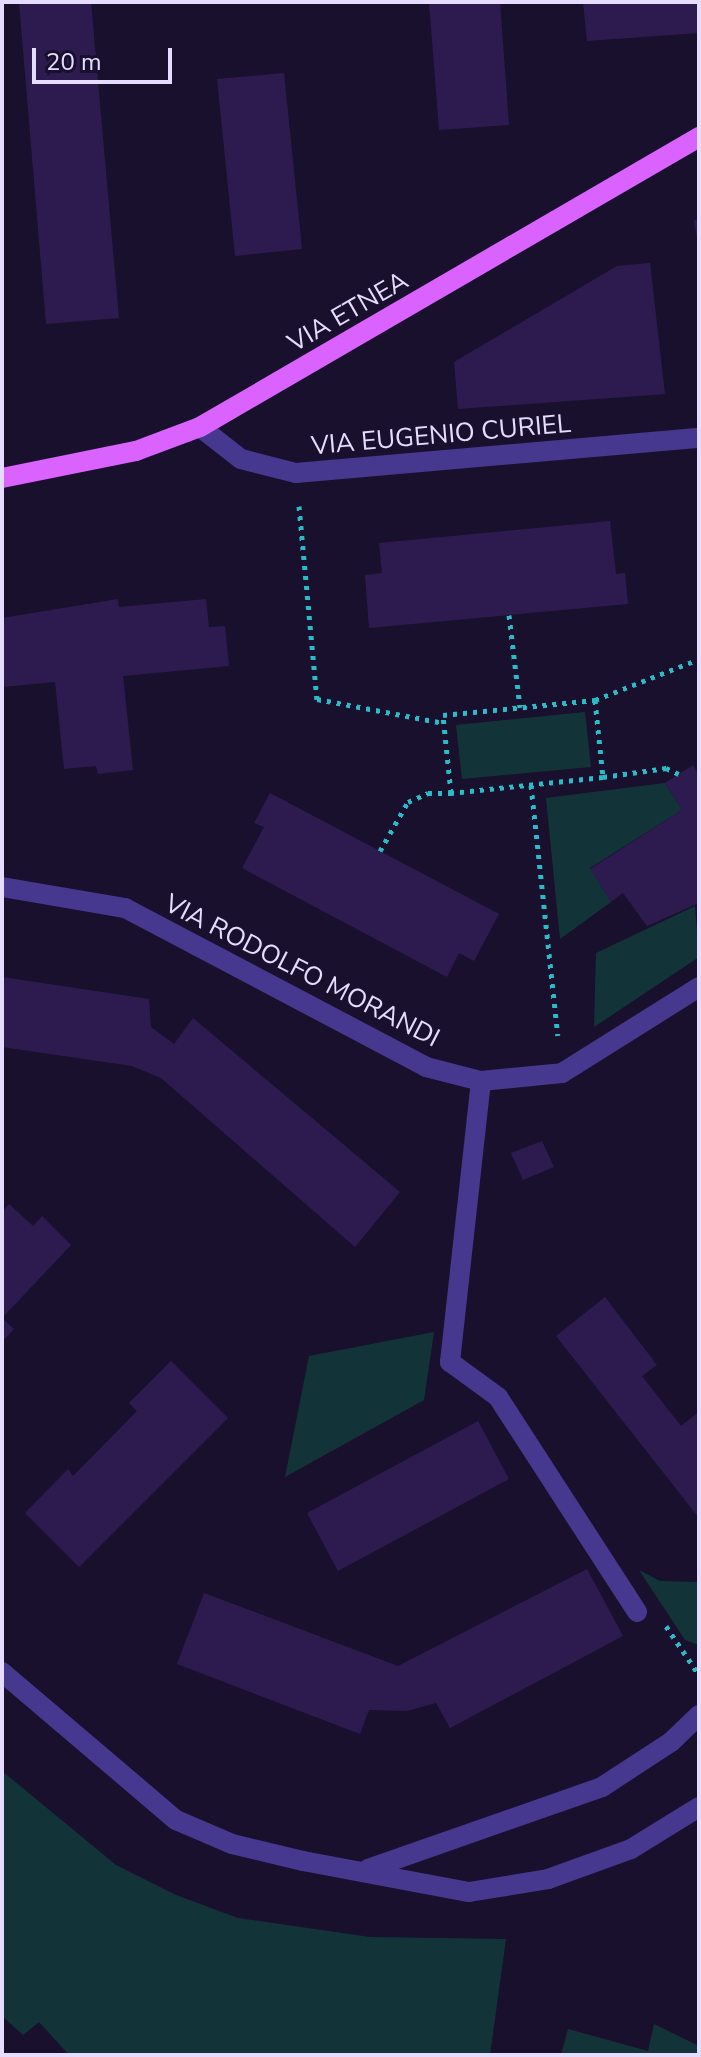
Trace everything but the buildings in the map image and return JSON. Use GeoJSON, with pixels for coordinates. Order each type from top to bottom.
{"type":"FeatureCollection","features":[{"type":"Feature","properties":{"kind":"main road","name":"VIA ETNEA"},"geometry":{"type":"LineString","coordinates":[[2,478],[136,451],[200,427],[699,137]]}},
{"type":"Feature","properties":{"kind":"street","name":"VIA EUGENIO CURIEL"},"geometry":{"type":"LineString","coordinates":[[200,427],[241,459],[296,473],[699,438]]}},
{"type":"Feature","properties":{"kind":"street","name":"VIA RODOLFO MORANDI"},"geometry":{"type":"LineString","coordinates":[[2,887],[125,908],[426,1067],[481,1081],[562,1073],[699,987]]}},
{"type":"Feature","properties":{"kind":"street"},"geometry":{"type":"LineString","coordinates":[[481,1081],[450,1362],[498,1397],[637,1612]]}},
{"type":"Feature","properties":{"kind":"street"},"geometry":{"type":"LineString","coordinates":[[2,1672],[176,1820],[232,1844],[469,1892],[548,1879],[631,1849],[699,1807]]}},
{"type":"Feature","properties":{"kind":"street"},"geometry":{"type":"LineString","coordinates":[[365,1871],[602,1787],[671,1742],[699,1715]]}},
{"type":"Feature","properties":{"kind":"path"},"geometry":{"type":"LineString","coordinates":[[296,473],[317,699],[444,723]]}},
{"type":"Feature","properties":{"kind":"path"},"geometry":{"type":"LineString","coordinates":[[509,615],[520,707]]}},
{"type":"Feature","properties":{"kind":"path"},"geometry":{"type":"LineString","coordinates":[[451,793],[443,715],[595,700],[699,659]]}},
{"type":"Feature","properties":{"kind":"path"},"geometry":{"type":"LineString","coordinates":[[595,700],[603,777]]}},
{"type":"Feature","properties":{"kind":"path"},"geometry":{"type":"LineString","coordinates":[[380,851],[408,802],[428,793],[531,785],[666,768],[679,774]]}},
{"type":"Feature","properties":{"kind":"path"},"geometry":{"type":"LineString","coordinates":[[531,785],[562,1073]]}},
{"type":"Feature","properties":{"kind":"path"},"geometry":{"type":"LineString","coordinates":[[637,1612],[663,1622],[699,1675]]}},
{"type":"Feature","properties":{"kind":"green space"},"geometry":{"type":"Polygon","coordinates":[[[585,712],[591,767],[462,779],[456,725],[585,712]]]}},
{"type":"Feature","properties":{"kind":"green space"},"geometry":{"type":"Polygon","coordinates":[[[665,783],[682,810],[590,868],[611,902],[560,939],[546,798],[665,783]]]}},
{"type":"Feature","properties":{"kind":"green space"},"geometry":{"type":"Polygon","coordinates":[[[695,906],[699,957],[594,1027],[596,953],[695,906]]]}},
{"type":"Feature","properties":{"kind":"green space"},"geometry":{"type":"Polygon","coordinates":[[[434,1332],[424,1400],[285,1477],[309,1356],[434,1332]]]}},
{"type":"Feature","properties":{"kind":"green space"},"geometry":{"type":"Polygon","coordinates":[[[639,1570],[660,1581],[699,1582],[699,1645],[685,1640],[639,1570]]]}},
{"type":"Feature","properties":{"kind":"green space"},"geometry":{"type":"Polygon","coordinates":[[[2,1771],[116,1865],[176,1895],[238,1918],[370,1937],[506,1939],[490,2055],[69,2055],[39,2022],[23,2035],[2,2016],[2,1771]]]}},
{"type":"Feature","properties":{"kind":"green space"},"geometry":{"type":"Polygon","coordinates":[[[654,2024],[699,2046],[699,2055],[561,2055],[568,2029],[648,2051],[654,2024]]]}}]}
